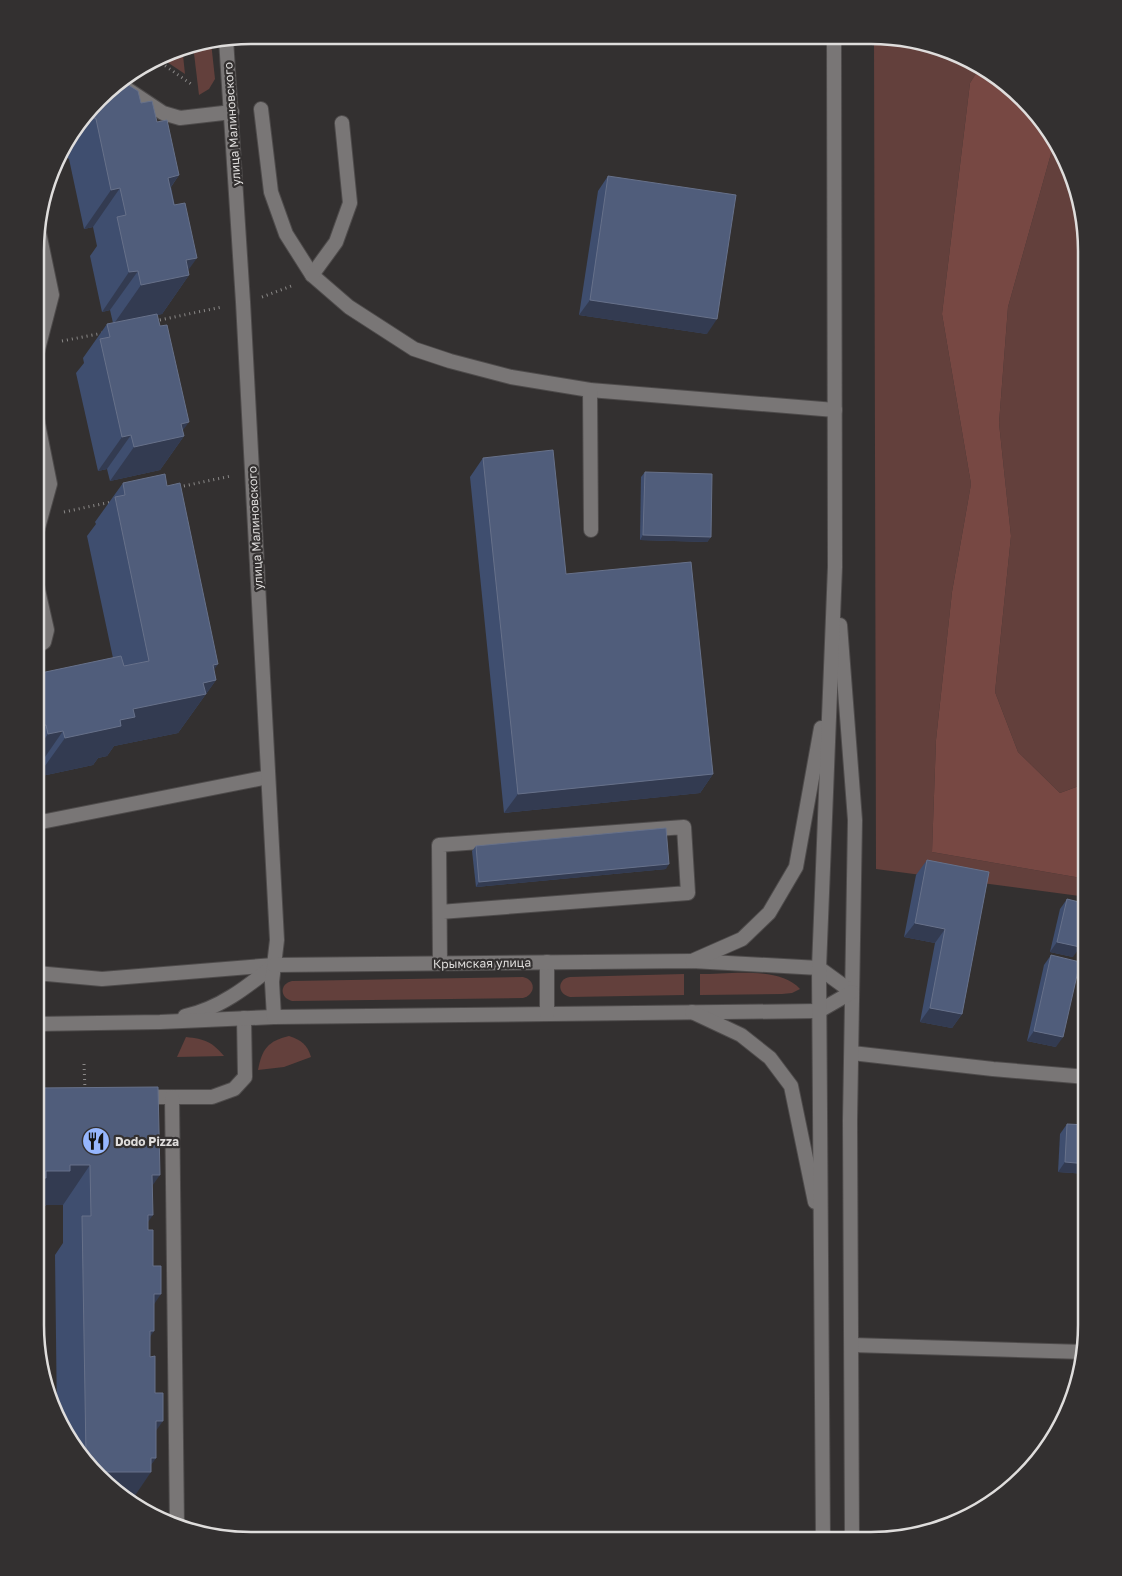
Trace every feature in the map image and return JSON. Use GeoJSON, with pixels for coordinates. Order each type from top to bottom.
{"type":"FeatureCollection","features":[{"type":"Feature","properties":{"kind":"main road"},"geometry":{"type":"LineString","coordinates":[[824,1532],[819,968],[835,567],[834,44]]}},
{"type":"Feature","properties":{"kind":"main road","name":"улица Малиновского"},"geometry":{"type":"LineString","coordinates":[[227,46],[243,302],[277,940],[272,982],[274,1017]]}},
{"type":"Feature","properties":{"kind":"main road"},"geometry":{"type":"LineString","coordinates":[[125,87],[163,113],[180,118],[232,112]]}},
{"type":"Feature","properties":{"kind":"main road"},"geometry":{"type":"LineString","coordinates":[[261,109],[271,192],[286,234],[312,275],[349,307],[414,349],[450,361],[511,377],[590,390],[835,410]]}},
{"type":"Feature","properties":{"kind":"main road"},"geometry":{"type":"LineString","coordinates":[[312,275],[336,242],[350,203],[342,123]]}},
{"type":"Feature","properties":{"kind":"main road"},"geometry":{"type":"LineString","coordinates":[[44,257],[52,295],[44,326]]}},
{"type":"Feature","properties":{"kind":"main road"},"geometry":{"type":"LineString","coordinates":[[590,390],[591,530]]}},
{"type":"Feature","properties":{"kind":"main road"},"geometry":{"type":"LineString","coordinates":[[44,456],[50,484],[44,506]]}},
{"type":"Feature","properties":{"kind":"main road"},"geometry":{"type":"LineString","coordinates":[[835,567],[855,820],[850,1121],[852,1532]]}},
{"type":"Feature","properties":{"kind":"main road"},"geometry":{"type":"LineString","coordinates":[[44,617],[47,630],[44,642]]}},
{"type":"Feature","properties":{"kind":"main road"},"geometry":{"type":"LineString","coordinates":[[692,961],[742,939],[769,913],[796,867],[830,675]]}},
{"type":"Feature","properties":{"kind":"main road"},"geometry":{"type":"LineString","coordinates":[[44,821],[268,777]]}},
{"type":"Feature","properties":{"kind":"main road"},"geometry":{"type":"LineString","coordinates":[[440,912],[688,893],[684,827],[439,845],[440,963]]}},
{"type":"Feature","properties":{"kind":"main road","name":"Крымская улица"},"geometry":{"type":"LineString","coordinates":[[44,974],[102,978],[274,965],[547,962],[692,961],[819,968]]}},
{"type":"Feature","properties":{"kind":"main road"},"geometry":{"type":"LineString","coordinates":[[547,962],[547,1014]]}},
{"type":"Feature","properties":{"kind":"main road"},"geometry":{"type":"LineString","coordinates":[[160,1022],[192,1015],[221,1003],[249,986],[274,965]]}},
{"type":"Feature","properties":{"kind":"main road"},"geometry":{"type":"LineString","coordinates":[[819,968],[852,992]]}},
{"type":"Feature","properties":{"kind":"main road"},"geometry":{"type":"LineString","coordinates":[[44,1024],[160,1022],[274,1017],[819,1011],[852,992]]}},
{"type":"Feature","properties":{"kind":"main road"},"geometry":{"type":"LineString","coordinates":[[692,1012],[741,1035],[770,1058],[791,1086],[822,1235]]}},
{"type":"Feature","properties":{"kind":"main road"},"geometry":{"type":"LineString","coordinates":[[124,1098],[212,1096],[234,1089],[245,1077],[244,1018]]}},
{"type":"Feature","properties":{"kind":"main road"},"geometry":{"type":"LineString","coordinates":[[852,1053],[993,1069],[1078,1075]]}},
{"type":"Feature","properties":{"kind":"main road"},"geometry":{"type":"LineString","coordinates":[[172,1097],[177,1519]]}},
{"type":"Feature","properties":{"kind":"main road"},"geometry":{"type":"LineString","coordinates":[[852,1345],[1076,1352]]}},
{"type":"Feature","properties":{"kind":"path"},"geometry":{"type":"LineString","coordinates":[[162,64],[191,84]]}},
{"type":"Feature","properties":{"kind":"path"},"geometry":{"type":"LineString","coordinates":[[154,322],[243,302],[290,287],[312,275]]}},
{"type":"Feature","properties":{"kind":"path"},"geometry":{"type":"LineString","coordinates":[[44,348],[106,332]]}},
{"type":"Feature","properties":{"kind":"path"},"geometry":{"type":"LineString","coordinates":[[174,488],[232,476]]}},
{"type":"Feature","properties":{"kind":"path"},"geometry":{"type":"LineString","coordinates":[[44,516],[117,501]]}},
{"type":"Feature","properties":{"kind":"path"},"geometry":{"type":"LineString","coordinates":[[84,1064],[85,1098]]}},
{"type":"Feature","properties":{"kind":"shaded area"},"geometry":{"type":"Polygon","coordinates":[[[874,44],[885,44],[912,48],[951,59],[977,72],[970,83],[942,314],[971,484],[952,592],[936,740],[932,852],[1078,877],[1078,896],[876,869],[874,44]]]}},
{"type":"Feature","properties":{"kind":"shaded area"},"geometry":{"type":"Polygon","coordinates":[[[212,48],[215,79],[209,89],[199,95],[194,52],[212,48]]]}},
{"type":"Feature","properties":{"kind":"shaded area"},"geometry":{"type":"Polygon","coordinates":[[[183,55],[185,74],[166,61],[183,55]]]}},
{"type":"Feature","properties":{"kind":"shaded area"},"geometry":{"type":"Polygon","coordinates":[[[977,72],[1008,95],[1027,114],[1052,149],[1008,307],[999,423],[1011,536],[995,692],[1018,752],[1060,793],[1078,786],[1078,877],[932,852],[936,740],[952,592],[971,484],[942,314],[970,83],[977,72]]]}},
{"type":"Feature","properties":{"kind":"shaded area"},"geometry":{"type":"Polygon","coordinates":[[[1052,149],[1063,171],[1071,197],[1078,237],[1078,786],[1060,793],[1018,752],[995,692],[1011,536],[999,423],[1008,307],[1052,149]]]}},
{"type":"Feature","properties":{"kind":"shaded area"},"geometry":{"type":"Polygon","coordinates":[[[684,974],[684,995],[570,997],[563,993],[560,987],[566,978],[570,977],[684,974]]]}},
{"type":"Feature","properties":{"kind":"shaded area"},"geometry":{"type":"Polygon","coordinates":[[[700,974],[767,974],[791,982],[800,989],[792,993],[782,994],[700,995],[700,974]]]}},
{"type":"Feature","properties":{"kind":"shaded area"},"geometry":{"type":"Polygon","coordinates":[[[523,977],[530,981],[533,987],[530,993],[523,998],[292,1001],[283,994],[285,985],[292,981],[523,977]]]}},
{"type":"Feature","properties":{"kind":"shaded area"},"geometry":{"type":"Polygon","coordinates":[[[289,1036],[303,1043],[311,1057],[284,1067],[258,1070],[267,1047],[276,1040],[289,1036]]]}},
{"type":"Feature","properties":{"kind":"shaded area"},"geometry":{"type":"Polygon","coordinates":[[[186,1037],[208,1042],[216,1047],[224,1056],[177,1057],[186,1037]]]}},
{"type":"Feature","properties":{"kind":"building"},"geometry":{"type":"Polygon","coordinates":[[[128,85],[138,91],[141,103],[152,101],[157,122],[167,120],[179,175],[168,178],[174,205],[185,203],[197,258],[186,260],[189,275],[141,285],[138,271],[129,272],[117,217],[126,215],[120,188],[111,190],[96,119],[93,117],[104,104],[128,85]]]}},
{"type":"Feature","properties":{"kind":"building"},"geometry":{"type":"Polygon","coordinates":[[[608,176],[736,195],[717,319],[590,300],[608,176]]]}},
{"type":"Feature","properties":{"kind":"building"},"geometry":{"type":"Polygon","coordinates":[[[157,314],[160,326],[167,325],[189,422],[181,424],[184,436],[134,447],[131,435],[122,437],[100,339],[110,337],[107,324],[157,314]]]}},
{"type":"Feature","properties":{"kind":"building"},"geometry":{"type":"Polygon","coordinates":[[[553,450],[566,574],[691,562],[713,774],[518,794],[483,458],[553,450]]]}},
{"type":"Feature","properties":{"kind":"building"},"geometry":{"type":"Polygon","coordinates":[[[645,472],[712,474],[711,537],[643,535],[645,472]]]}},
{"type":"Feature","properties":{"kind":"building"},"geometry":{"type":"Polygon","coordinates":[[[165,474],[167,486],[180,483],[218,664],[213,665],[216,680],[203,683],[206,694],[133,709],[135,717],[120,720],[121,726],[65,738],[63,731],[48,734],[46,725],[44,725],[44,672],[121,656],[124,666],[149,661],[115,497],[125,495],[123,483],[165,474]]]}},
{"type":"Feature","properties":{"kind":"building"},"geometry":{"type":"Polygon","coordinates":[[[666,828],[669,864],[479,882],[476,846],[666,828]]]}},
{"type":"Feature","properties":{"kind":"building"},"geometry":{"type":"Polygon","coordinates":[[[927,860],[989,872],[962,1014],[930,1008],[945,929],[915,923],[927,860]]]}},
{"type":"Feature","properties":{"kind":"building"},"geometry":{"type":"Polygon","coordinates":[[[1067,899],[1078,902],[1078,947],[1057,942],[1067,899]]]}},
{"type":"Feature","properties":{"kind":"building"},"geometry":{"type":"Polygon","coordinates":[[[1051,955],[1078,962],[1078,971],[1063,1037],[1034,1031],[1051,955]]]}},
{"type":"Feature","properties":{"kind":"building"},"geometry":{"type":"Polygon","coordinates":[[[158,1087],[160,1175],[152,1175],[153,1215],[148,1215],[148,1230],[153,1230],[153,1266],[161,1266],[161,1294],[154,1294],[154,1331],[150,1331],[150,1357],[155,1356],[155,1393],[163,1393],[163,1421],[156,1421],[156,1458],[151,1458],[151,1472],[104,1472],[86,1449],[82,1216],[91,1216],[90,1165],[70,1165],[70,1171],[46,1171],[46,1178],[44,1178],[44,1088],[158,1087]]]}},
{"type":"Feature","properties":{"kind":"building"},"geometry":{"type":"Polygon","coordinates":[[[1067,1124],[1078,1125],[1078,1163],[1065,1162],[1067,1124]]]}},
{"type":"Feature","properties":{"kind":"place","name":"Dodo Pizza"},"geometry":{"type":"Point","coordinates":[96,1141]}}]}
